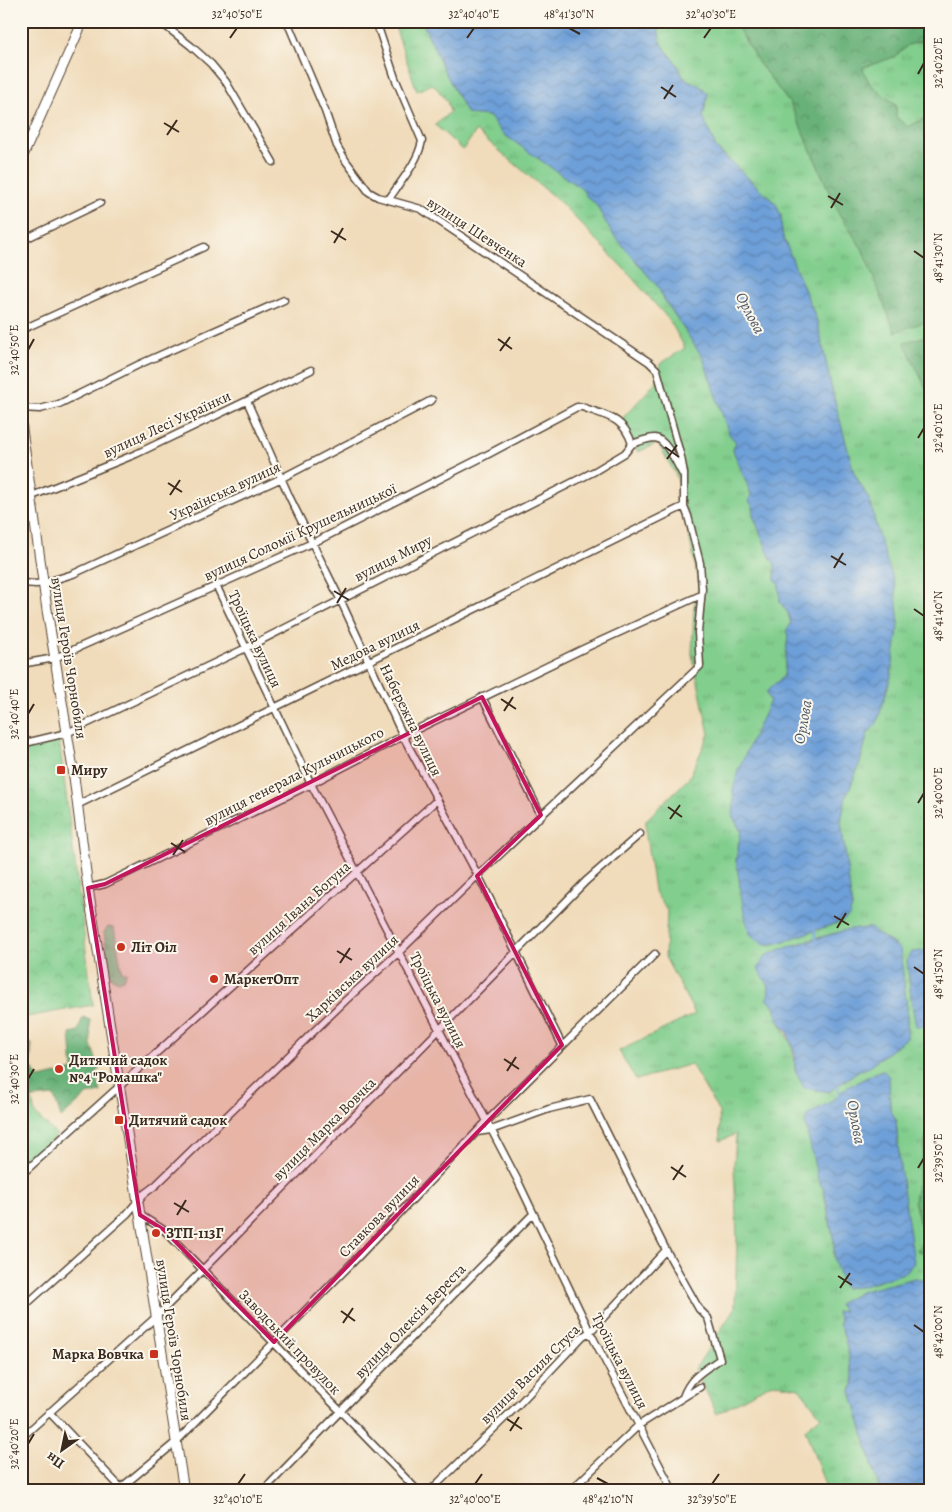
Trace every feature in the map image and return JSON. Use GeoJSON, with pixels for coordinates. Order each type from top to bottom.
{"type":"FeatureCollection","features":[{"type":"Feature","properties":{"kind":"street"},"geometry":{"type":"LineString","coordinates":[[21,160],[83,21]]}},
{"type":"Feature","properties":{"kind":"street"},"geometry":{"type":"LineString","coordinates":[[159,21],[170,28],[204,58],[226,82],[273,162]]}},
{"type":"Feature","properties":{"kind":"street","name":"вулиця Шевченка"},"geometry":{"type":"LineString","coordinates":[[288,21],[325,111],[337,146],[369,192],[378,197],[421,209],[649,362],[657,370],[661,380],[681,457],[684,477]]}},
{"type":"Feature","properties":{"kind":"street"},"geometry":{"type":"LineString","coordinates":[[376,21],[395,78],[422,141],[416,158],[389,199]]}},
{"type":"Feature","properties":{"kind":"street"},"geometry":{"type":"LineString","coordinates":[[21,241],[100,203]]}},
{"type":"Feature","properties":{"kind":"street"},"geometry":{"type":"LineString","coordinates":[[21,330],[204,247]]}},
{"type":"Feature","properties":{"kind":"street"},"geometry":{"type":"LineString","coordinates":[[21,408],[40,409],[59,404],[140,364],[284,300]]}},
{"type":"Feature","properties":{"kind":"street","name":"вулиця Лесі Українки"},"geometry":{"type":"LineString","coordinates":[[32,496],[136,454],[311,370]]}},
{"type":"Feature","properties":{"kind":"street","name":"Українська вулиця"},"geometry":{"type":"LineString","coordinates":[[21,583],[44,583],[73,574],[282,478],[432,400]]}},
{"type":"Feature","properties":{"kind":"street","name":"Набережна вулиця"},"geometry":{"type":"LineString","coordinates":[[247,401],[403,736],[477,876],[562,1045]]}},
{"type":"Feature","properties":{"kind":"street","name":"вулиця Соломії Крушельницької"},"geometry":{"type":"LineString","coordinates":[[21,664],[55,658],[312,543],[481,458],[569,410],[582,407],[619,422],[628,433],[632,444]]}},
{"type":"Feature","properties":{"kind":"street","name":"вулиця Героїв Чорнобиля"},"geometry":{"type":"LineString","coordinates":[[21,422],[78,805],[88,888],[184,1491]]}},
{"type":"Feature","properties":{"kind":"street"},"geometry":{"type":"LineString","coordinates":[[632,444],[655,438],[660,440],[684,477],[684,506],[700,563],[701,595]]}},
{"type":"Feature","properties":{"kind":"street","name":"вулиця Миру"},"geometry":{"type":"LineString","coordinates":[[21,744],[67,733],[246,648],[595,471],[625,453],[632,444]]}},
{"type":"Feature","properties":{"kind":"street","name":"Медова вулиця"},"geometry":{"type":"LineString","coordinates":[[78,805],[684,506]]}},
{"type":"Feature","properties":{"kind":"street"},"geometry":{"type":"LineString","coordinates":[[21,509],[34,507]]}},
{"type":"Feature","properties":{"kind":"street","name":"Троїцька вулиця"},"geometry":{"type":"LineString","coordinates":[[216,585],[311,784],[517,1179],[590,1332],[673,1491]]}},
{"type":"Feature","properties":{"kind":"street","name":"Харківська вулиця"},"geometry":{"type":"LineString","coordinates":[[21,1309],[120,1220],[346,1000],[700,666],[700,639],[698,632],[701,595]]}},
{"type":"Feature","properties":{"kind":"street","name":"вулиця генерала Кульчицького"},"geometry":{"type":"LineString","coordinates":[[88,888],[105,884],[311,784],[482,697],[701,595]]}},
{"type":"Feature","properties":{"kind":"street"},"geometry":{"type":"LineString","coordinates":[[482,697],[541,816]]}},
{"type":"Feature","properties":{"kind":"street","name":"вулиця Івана Богуна"},"geometry":{"type":"LineString","coordinates":[[21,1175],[436,800]]}},
{"type":"Feature","properties":{"kind":"street","name":"вулиця Марка Вовчка"},"geometry":{"type":"LineString","coordinates":[[21,1438],[156,1317],[586,881],[640,834]]}},
{"type":"Feature","properties":{"kind":"street","name":"Ставкова вулиця"},"geometry":{"type":"LineString","coordinates":[[120,1490],[176,1442],[487,1121],[655,954]]}},
{"type":"Feature","properties":{"kind":"street"},"geometry":{"type":"LineString","coordinates":[[478,1132],[491,1130],[549,1109],[590,1098],[666,1250],[699,1309],[708,1318],[720,1360],[693,1379],[687,1386],[683,1397]]}},
{"type":"Feature","properties":{"kind":"street","name":"вулиця Олексія Береста"},"geometry":{"type":"LineString","coordinates":[[264,1491],[534,1214]]}},
{"type":"Feature","properties":{"kind":"street","name":"Заводський провулок"},"geometry":{"type":"LineString","coordinates":[[140,1215],[164,1230],[418,1491]]}},
{"type":"Feature","properties":{"kind":"street","name":"вулиця Василя Стуса"},"geometry":{"type":"LineString","coordinates":[[430,1491],[519,1404],[583,1336],[590,1332],[666,1250]]}},
{"type":"Feature","properties":{"kind":"street"},"geometry":{"type":"LineString","coordinates":[[570,1491],[639,1425],[700,1388]]}},
{"type":"Feature","properties":{"kind":"street"},"geometry":{"type":"LineString","coordinates":[[49,1412],[120,1490]]}},
{"type":"Feature","properties":{"kind":"highlighted area"},"geometry":{"type":"Polygon","coordinates":[[[482,697],[541,815],[477,876],[562,1045],[274,1342],[164,1230],[140,1215],[88,888],[105,884],[482,697]]]}},
{"type":"Feature","properties":{"kind":"green space"},"geometry":{"type":"Polygon","coordinates":[[[393,21],[422,21],[443,68],[467,114],[489,116],[502,133],[583,190],[595,203],[612,233],[659,288],[662,296],[703,358],[729,434],[736,442],[733,450],[750,490],[753,515],[771,559],[775,564],[775,579],[779,585],[780,602],[788,613],[791,625],[788,635],[784,676],[769,689],[770,701],[733,790],[733,817],[741,831],[736,860],[740,881],[778,943],[843,921],[852,908],[841,821],[846,797],[860,763],[868,733],[877,722],[893,663],[878,534],[870,501],[854,473],[833,394],[817,321],[782,234],[781,216],[776,204],[716,148],[703,116],[708,94],[701,87],[682,75],[678,66],[663,46],[659,36],[659,21],[734,21],[758,62],[791,105],[839,214],[862,248],[895,332],[931,319],[931,335],[905,343],[924,383],[931,414],[928,423],[931,426],[931,950],[912,953],[907,961],[916,1025],[931,1027],[931,1112],[914,1201],[920,1224],[931,1219],[931,1233],[917,1250],[931,1257],[931,1310],[925,1281],[915,1278],[860,1292],[838,1305],[844,1311],[836,1312],[846,1342],[853,1377],[851,1391],[880,1491],[827,1491],[805,1429],[821,1416],[799,1388],[772,1383],[717,1414],[695,1369],[735,1308],[737,1239],[734,1166],[736,1134],[720,1141],[719,1112],[691,1064],[636,1080],[619,1051],[695,1014],[665,957],[667,911],[654,890],[646,836],[646,820],[689,778],[709,734],[692,654],[694,606],[699,584],[677,477],[658,443],[638,452],[622,419],[657,381],[660,364],[685,348],[670,321],[627,272],[560,202],[476,131],[463,150],[435,125],[450,112],[447,101],[433,84],[417,91],[393,21]],[[870,928],[830,934],[765,956],[769,986],[768,1000],[774,1008],[791,1044],[795,1070],[829,1092],[858,1071],[867,1068],[907,1038],[907,1008],[900,949],[870,928]],[[881,1070],[846,1088],[830,1102],[808,1115],[834,1242],[834,1260],[900,1167],[896,1120],[890,1109],[889,1077],[881,1070]]]}},
{"type":"Feature","properties":{"kind":"green space"},"geometry":{"type":"Polygon","coordinates":[[[734,21],[931,21],[931,38],[908,45],[894,57],[862,68],[870,84],[896,105],[896,117],[908,127],[929,117],[931,119],[930,320],[895,332],[862,248],[839,214],[791,105],[758,62],[734,21]]]}},
{"type":"Feature","properties":{"kind":"green space"},"geometry":{"type":"Polygon","coordinates":[[[931,38],[931,119],[928,117],[908,127],[896,117],[896,105],[870,84],[861,68],[894,57],[908,45],[931,38]]]}},
{"type":"Feature","properties":{"kind":"green space"},"geometry":{"type":"Polygon","coordinates":[[[931,335],[931,399],[904,342],[931,335]]]}},
{"type":"Feature","properties":{"kind":"green space"},"geometry":{"type":"Polygon","coordinates":[[[59,739],[93,1005],[21,1018],[21,748],[59,739]]]}},
{"type":"Feature","properties":{"kind":"green space"},"geometry":{"type":"Polygon","coordinates":[[[108,927],[114,928],[122,972],[127,972],[123,979],[119,981],[112,978],[110,973],[104,932],[108,927]]]}},
{"type":"Feature","properties":{"kind":"green space"},"geometry":{"type":"Polygon","coordinates":[[[83,1017],[90,1020],[91,1044],[99,1068],[96,1075],[101,1092],[87,1095],[61,1118],[54,1096],[23,1099],[21,1097],[21,1039],[32,1044],[30,1066],[40,1078],[73,1070],[70,1033],[78,1031],[83,1017]]]}},
{"type":"Feature","properties":{"kind":"green space"},"geometry":{"type":"Polygon","coordinates":[[[21,1046],[35,1114],[57,1135],[21,1168],[21,1046]]]}},
{"type":"Feature","properties":{"kind":"green space"},"geometry":{"type":"Polygon","coordinates":[[[931,1112],[931,1175],[921,1167],[931,1112]]]}},
{"type":"Feature","properties":{"kind":"green space"},"geometry":{"type":"Polygon","coordinates":[[[921,1167],[931,1175],[931,1219],[920,1224],[914,1201],[921,1167]]]}},
{"type":"Feature","properties":{"kind":"green space"},"geometry":{"type":"Polygon","coordinates":[[[931,1233],[931,1257],[917,1250],[931,1233]]]}},
{"type":"Feature","properties":{"kind":"water"},"geometry":{"type":"Polygon","coordinates":[[[422,21],[659,21],[659,37],[661,42],[674,59],[683,77],[701,87],[708,94],[703,116],[716,148],[776,204],[781,216],[782,234],[817,321],[833,394],[854,473],[870,501],[878,534],[895,585],[899,624],[891,676],[877,723],[868,733],[860,763],[846,797],[841,821],[852,907],[849,916],[843,921],[778,943],[764,945],[750,934],[744,913],[736,860],[741,831],[733,817],[733,790],[738,770],[770,701],[766,693],[784,676],[788,635],[786,631],[791,624],[788,613],[780,602],[779,585],[775,579],[775,564],[771,559],[753,515],[754,508],[749,501],[751,494],[733,450],[736,442],[729,434],[703,358],[662,296],[659,288],[612,233],[595,203],[587,197],[583,190],[502,133],[489,116],[467,114],[443,68],[422,21]]]}},
{"type":"Feature","properties":{"kind":"water"},"geometry":{"type":"Polygon","coordinates":[[[870,928],[900,949],[907,1008],[907,1038],[867,1068],[858,1071],[829,1092],[804,1088],[795,1070],[795,1054],[788,1033],[778,1019],[775,1006],[768,1000],[769,986],[758,969],[765,956],[782,949],[850,929],[870,928]]]}},
{"type":"Feature","properties":{"kind":"water"},"geometry":{"type":"Polygon","coordinates":[[[931,950],[931,1027],[916,1026],[907,960],[912,952],[931,950]]]}},
{"type":"Feature","properties":{"kind":"water"},"geometry":{"type":"Polygon","coordinates":[[[882,1070],[889,1077],[890,1109],[896,1120],[900,1167],[914,1262],[907,1272],[860,1287],[844,1288],[834,1260],[834,1242],[824,1190],[818,1180],[805,1123],[808,1115],[830,1102],[846,1088],[882,1070]]]}},
{"type":"Feature","properties":{"kind":"water"},"geometry":{"type":"Polygon","coordinates":[[[915,1278],[925,1280],[931,1310],[931,1320],[926,1332],[931,1367],[931,1491],[880,1491],[851,1391],[853,1378],[846,1342],[836,1312],[844,1311],[838,1304],[860,1292],[915,1278]]]}},
{"type":"Feature","properties":{"kind":"waterway","name":"Орлова"},"geometry":{"type":"LineString","coordinates":[[815,929],[816,940]]}},
{"type":"Feature","properties":{"kind":"waterway","name":"Орлова"},"geometry":{"type":"LineString","coordinates":[[838,1085],[840,1095]]}},
{"type":"Feature","properties":{"kind":"place","name":"Миру"},"geometry":{"type":"Point","coordinates":[61,770]}},
{"type":"Feature","properties":{"kind":"place","name":"Літ Оіл"},"geometry":{"type":"Point","coordinates":[121,947]}},
{"type":"Feature","properties":{"kind":"place","name":"МаркетОпт"},"geometry":{"type":"Point","coordinates":[214,979]}},
{"type":"Feature","properties":{"kind":"place","name":"Дитячий садок №4 \"Ромашка\""},"geometry":{"type":"Point","coordinates":[59,1069]}},
{"type":"Feature","properties":{"kind":"place","name":"Дитячий садок"},"geometry":{"type":"Point","coordinates":[119,1120]}},
{"type":"Feature","properties":{"kind":"place","name":"ЗТП-113Г"},"geometry":{"type":"Point","coordinates":[156,1233]}},
{"type":"Feature","properties":{"kind":"place","name":"Марка Вовчка"},"geometry":{"type":"Point","coordinates":[154,1354]}}]}
